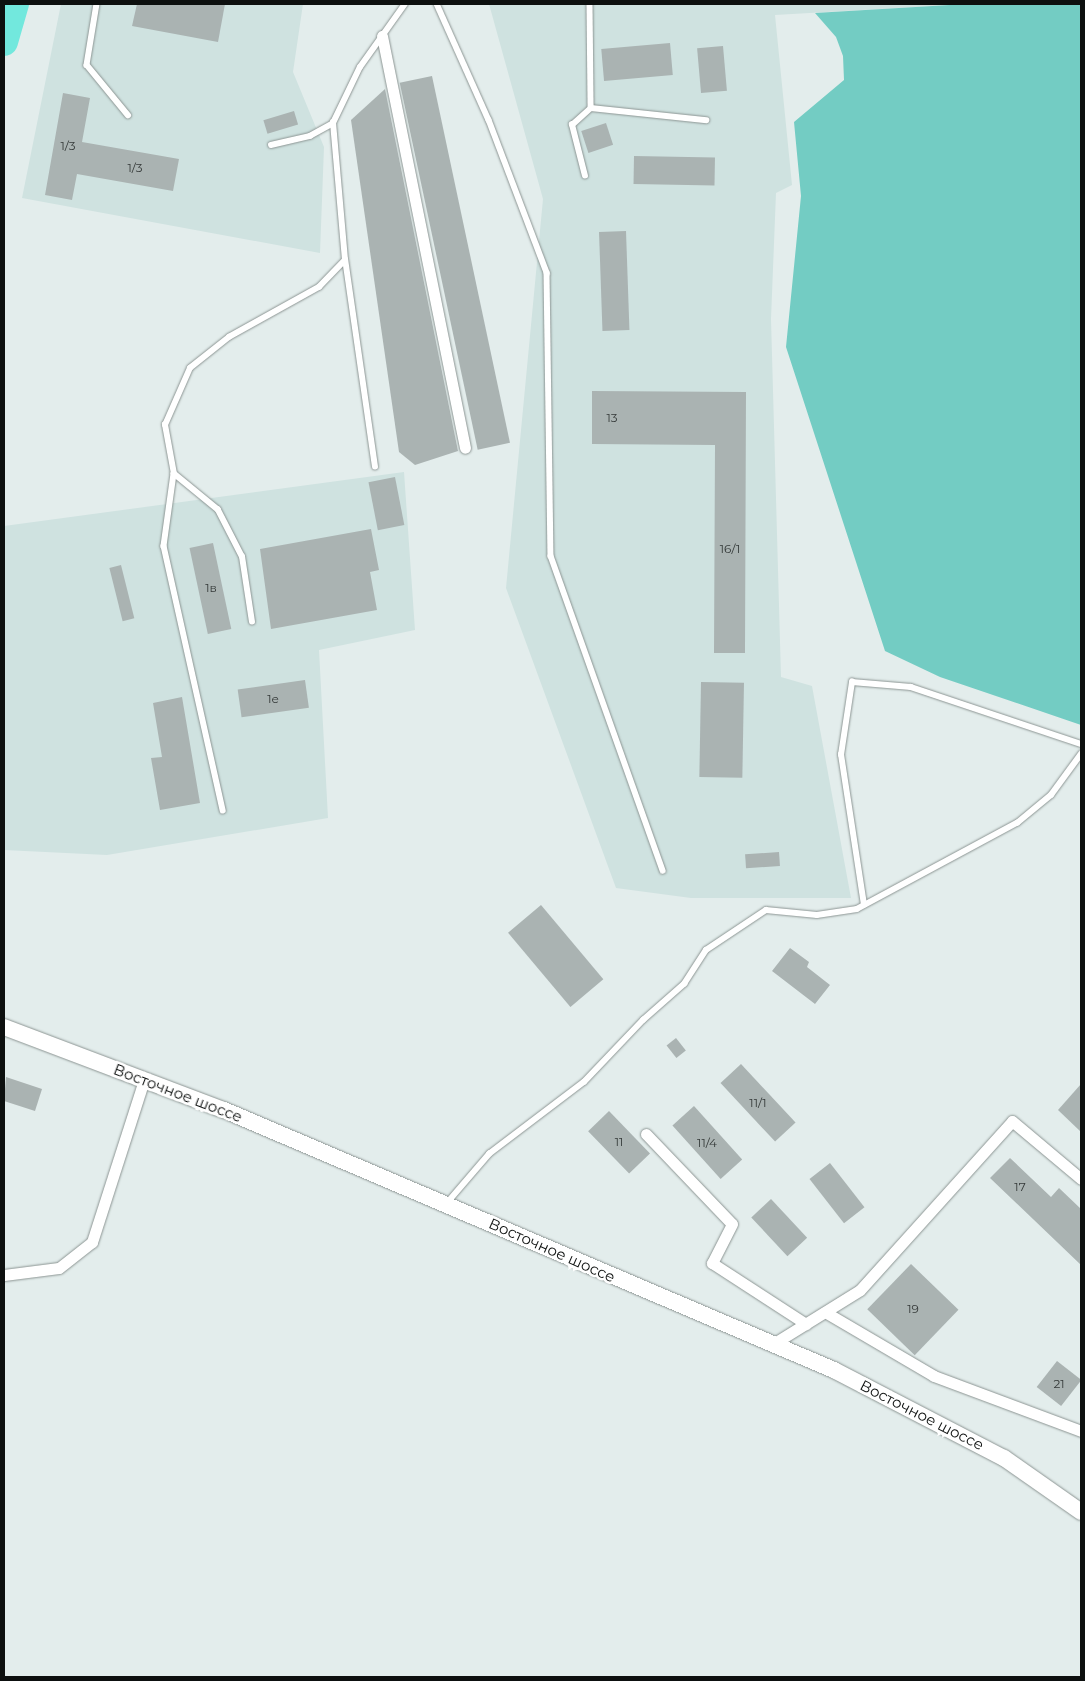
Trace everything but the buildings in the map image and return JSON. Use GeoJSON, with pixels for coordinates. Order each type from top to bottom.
{"type":"FeatureCollection","features":[{"type":"Feature","properties":{"kind":"street"},"geometry":{"type":"LineString","coordinates":[[382,36],[465,448]]}},
{"type":"Feature","properties":{"kind":"street","name":"Восточное шоссе"},"geometry":{"type":"LineString","coordinates":[[4,1027],[144,1080],[447,1204],[834,1370],[1004,1458],[1081,1512]]}},
{"type":"Feature","properties":{"kind":"street"},"geometry":{"type":"LineString","coordinates":[[4,1275],[59,1268],[92,1242],[144,1080]]}},
{"type":"Feature","properties":{"kind":"street"},"geometry":{"type":"LineString","coordinates":[[773,1344],[860,1290],[1012,1121],[1081,1179]]}},
{"type":"Feature","properties":{"kind":"street"},"geometry":{"type":"LineString","coordinates":[[646,1134],[732,1224],[712,1263],[806,1324]]}},
{"type":"Feature","properties":{"kind":"street"},"geometry":{"type":"LineString","coordinates":[[825,1312],[934,1376],[1081,1431]]}},
{"type":"Feature","properties":{"kind":"lane"},"geometry":{"type":"LineString","coordinates":[[98,4],[87,65],[128,115]]}},
{"type":"Feature","properties":{"kind":"lane"},"geometry":{"type":"LineString","coordinates":[[374,467],[345,260],[333,123],[360,68],[405,4]]}},
{"type":"Feature","properties":{"kind":"lane"},"geometry":{"type":"LineString","coordinates":[[437,4],[499,146],[547,273],[551,556],[663,871]]}},
{"type":"Feature","properties":{"kind":"lane"},"geometry":{"type":"LineString","coordinates":[[590,4],[591,108]]}},
{"type":"Feature","properties":{"kind":"lane"},"geometry":{"type":"LineString","coordinates":[[585,176],[572,125],[591,108],[706,120]]}},
{"type":"Feature","properties":{"kind":"lane"},"geometry":{"type":"LineString","coordinates":[[271,145],[310,136],[333,123]]}},
{"type":"Feature","properties":{"kind":"lane"},"geometry":{"type":"LineString","coordinates":[[223,811],[164,546],[174,474],[165,425],[190,368],[229,337],[320,287],[345,260]]}},
{"type":"Feature","properties":{"kind":"lane"},"geometry":{"type":"LineString","coordinates":[[174,474],[218,510],[242,557],[252,622]]}},
{"type":"Feature","properties":{"kind":"lane"},"geometry":{"type":"LineString","coordinates":[[864,905],[841,755],[852,682],[911,687],[1081,744]]}},
{"type":"Feature","properties":{"kind":"lane"},"geometry":{"type":"LineString","coordinates":[[447,1204],[489,1154],[584,1082],[643,1020],[684,984],[706,950],[766,910],[817,915],[857,909],[1017,823],[1051,795],[1081,754]]}},
{"type":"Feature","properties":{"kind":"shaded area"},"geometry":{"type":"Polygon","coordinates":[[[61,4],[303,4],[293,72],[324,147],[320,253],[22,198],[61,4]]]}},
{"type":"Feature","properties":{"kind":"shaded area"},"geometry":{"type":"Polygon","coordinates":[[[489,4],[966,4],[775,15],[792,185],[776,193],[771,319],[781,677],[812,686],[851,898],[691,898],[616,888],[506,588],[543,199],[489,4]]]}},
{"type":"Feature","properties":{"kind":"shaded area"},"geometry":{"type":"Polygon","coordinates":[[[966,4],[1081,4],[1081,725],[940,677],[885,651],[786,347],[801,196],[794,122],[844,80],[843,56],[836,37],[815,13],[966,4]]]}},
{"type":"Feature","properties":{"kind":"shaded area"},"geometry":{"type":"Polygon","coordinates":[[[404,472],[415,630],[319,650],[328,818],[107,855],[4,850],[4,526],[404,472]]]}},
{"type":"Feature","properties":{"kind":"waterway"},"geometry":{"type":"LineString","coordinates":[[4,42],[15,4]]}}]}
